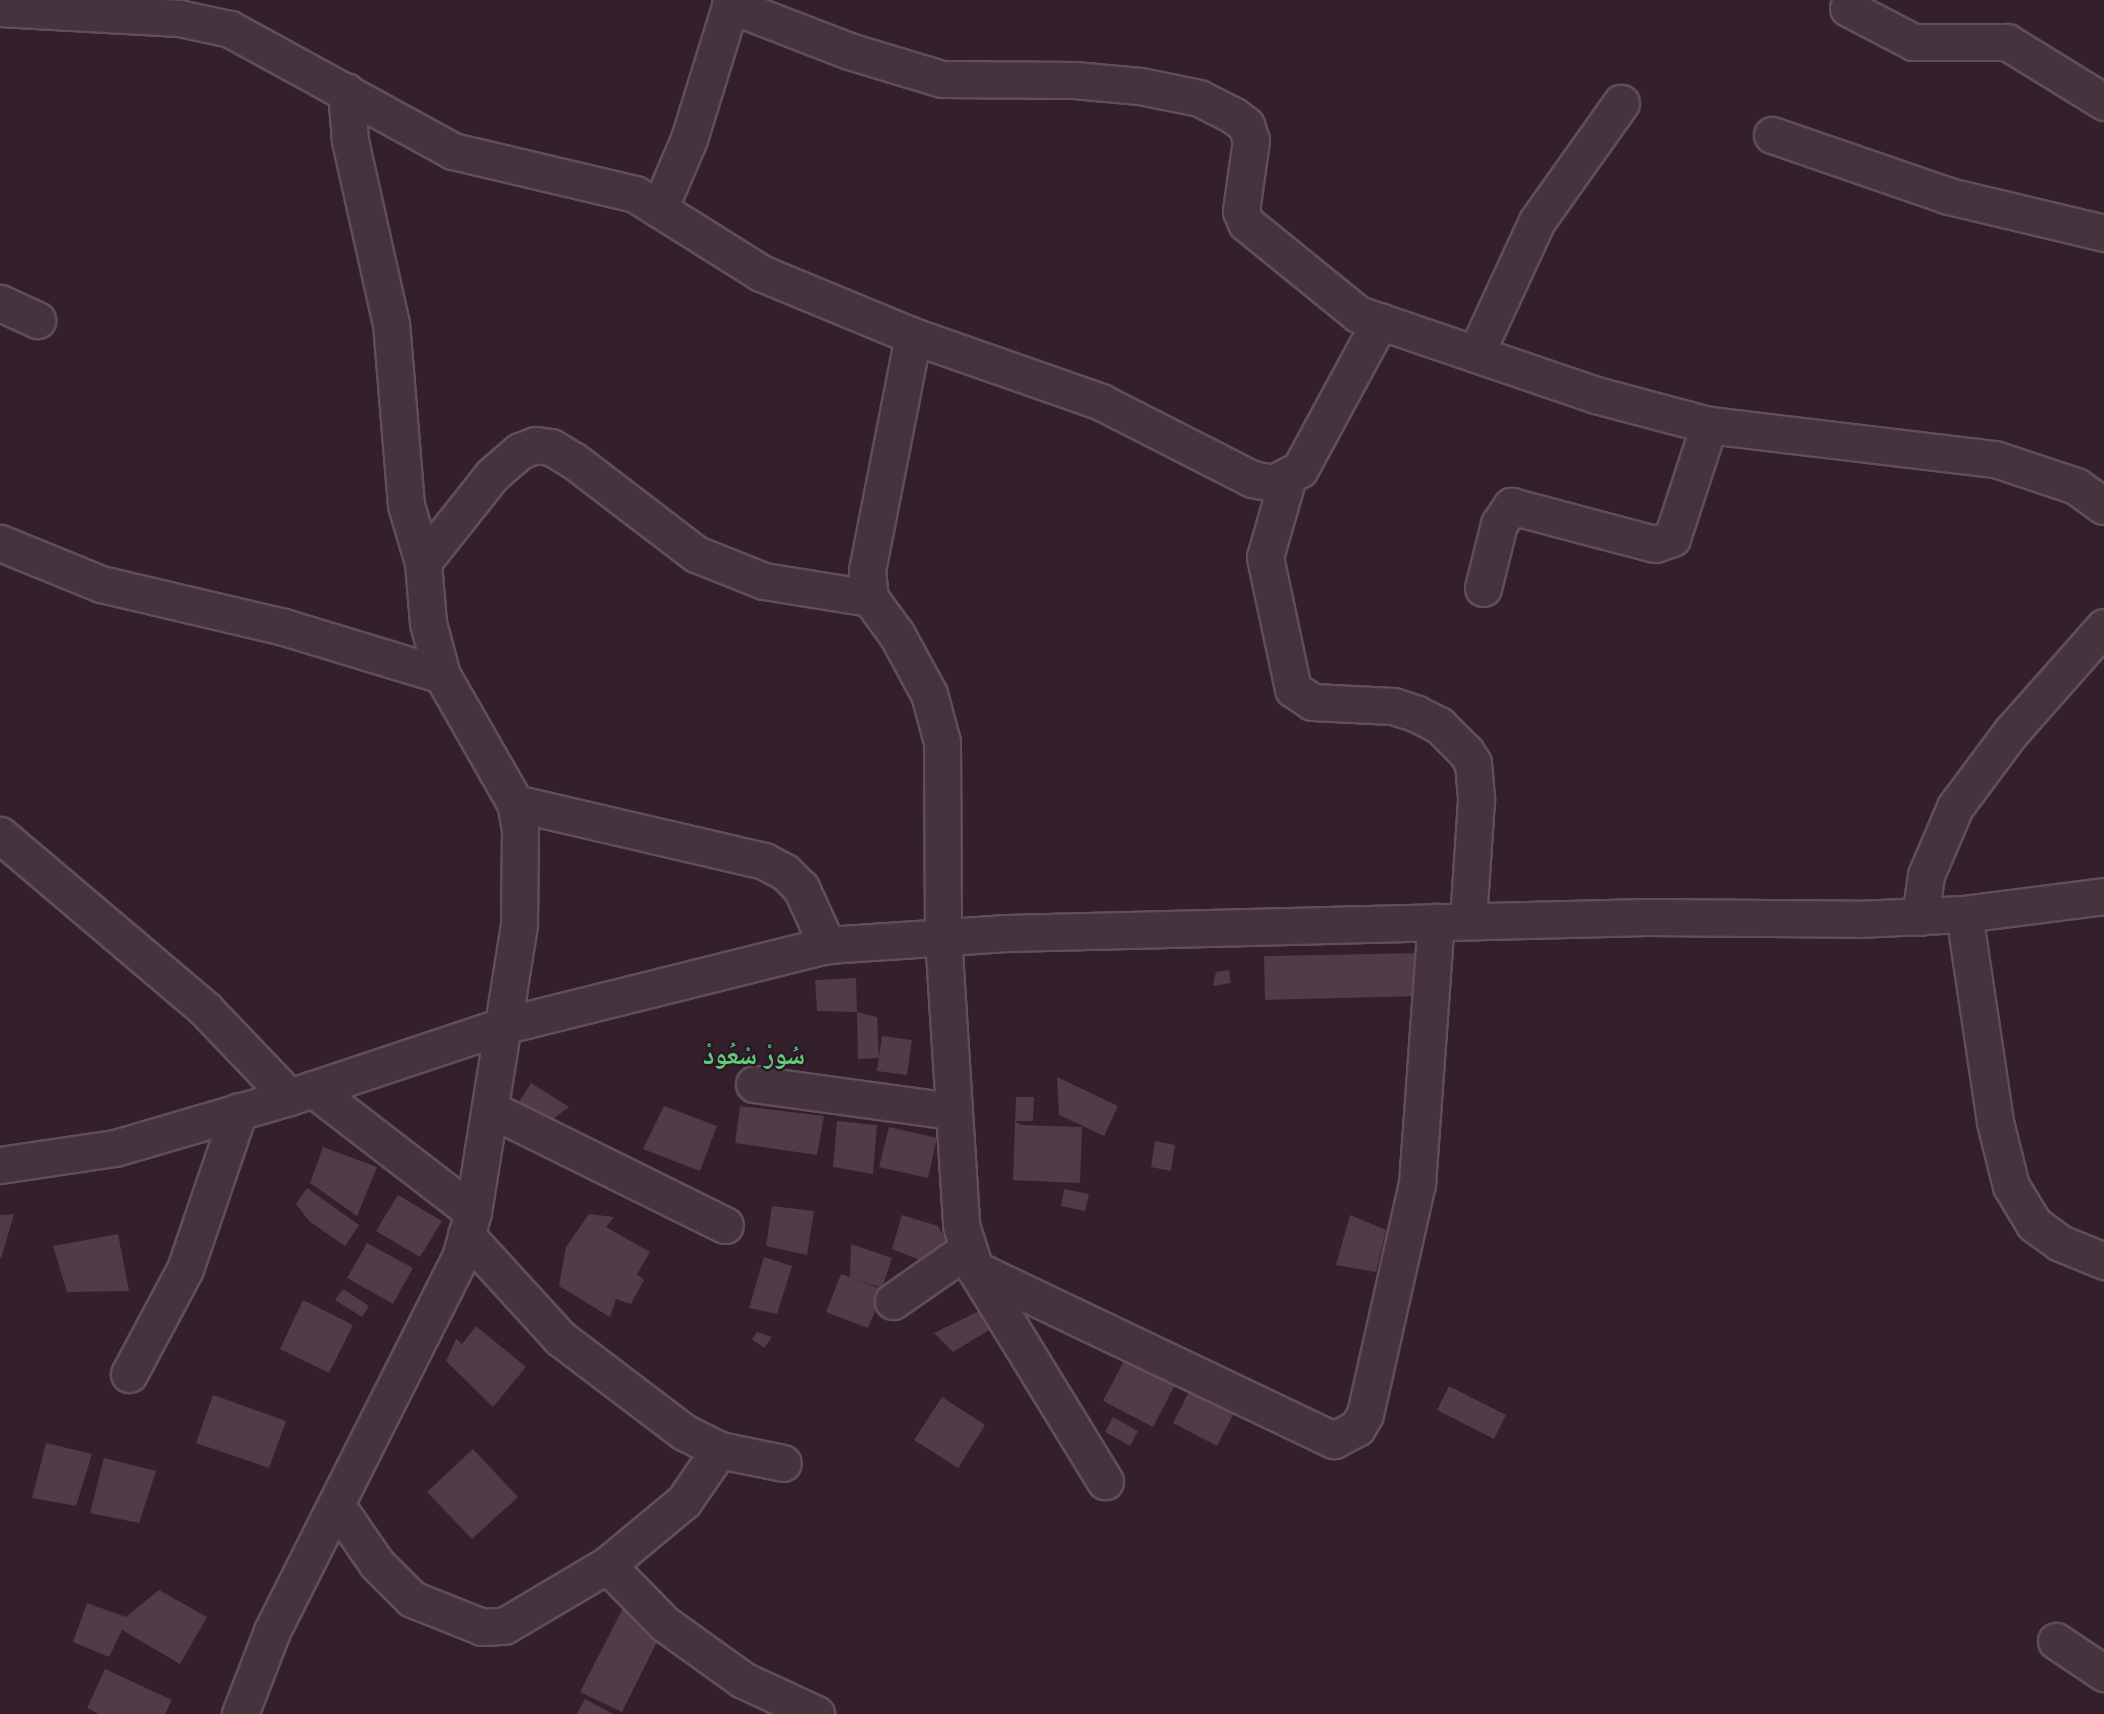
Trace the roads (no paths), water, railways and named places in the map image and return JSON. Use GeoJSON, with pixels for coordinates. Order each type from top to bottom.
{"type":"FeatureCollection","features":[{"type":"Feature","properties":{"kind":"street"},"geometry":{"type":"LineString","coordinates":[[659,209],[689,139],[731,2],[849,51],[942,79],[1074,80],[1140,86],[1199,99],[1233,114],[1245,125],[1251,141],[1241,211],[1246,223],[1358,314],[1596,396],[1709,425],[1995,459],[2076,486],[2104,506]]}},
{"type":"Feature","properties":{"kind":"street"},"geometry":{"type":"LineString","coordinates":[[0,8],[180,18],[232,15],[346,91],[453,151],[516,168],[597,181],[635,194],[761,273],[913,336],[1101,401],[1252,479],[1273,483],[1300,469],[1381,321]]}},
{"type":"Feature","properties":{"kind":"street"},"geometry":{"type":"LineString","coordinates":[[1848,8],[1913,42],[2007,42],[2104,102]]}},
{"type":"Feature","properties":{"kind":"street"},"geometry":{"type":"LineString","coordinates":[[240,1714],[272,1631],[416,1351],[470,1224],[519,924],[520,830],[516,803],[442,675],[428,623],[423,562],[406,505],[391,324],[351,140],[346,91]]}},
{"type":"Feature","properties":{"kind":"street"},"geometry":{"type":"LineString","coordinates":[[1476,353],[1537,221],[1621,103]]}},
{"type":"Feature","properties":{"kind":"street"},"geometry":{"type":"LineString","coordinates":[[1772,135],[1949,196],[2104,233]]}},
{"type":"Feature","properties":{"kind":"street"},"geometry":{"type":"LineString","coordinates":[[0,303],[37,320]]}},
{"type":"Feature","properties":{"kind":"street"},"geometry":{"type":"LineString","coordinates":[[913,336],[867,569],[870,598],[897,635],[937,715],[942,742],[943,936],[950,1111],[971,1260],[1105,1481]]}},
{"type":"Feature","properties":{"kind":"street"},"geometry":{"type":"LineString","coordinates":[[1483,589],[1499,524],[1511,506],[1655,544],[1672,538],[1709,425]]}},
{"type":"Feature","properties":{"kind":"street"},"geometry":{"type":"LineString","coordinates":[[423,562],[492,475],[520,451],[536,444],[551,447],[573,460],[696,554],[764,581],[870,598]]}},
{"type":"Feature","properties":{"kind":"street"},"geometry":{"type":"LineString","coordinates":[[971,1260],[1334,1440],[1357,1428],[1365,1414],[1417,1184],[1452,922],[1476,800],[1473,763],[1466,752],[1439,725],[1417,714],[1393,706],[1311,702],[1293,689],[1265,558],[1288,477]]}},
{"type":"Feature","properties":{"kind":"street"},"geometry":{"type":"LineString","coordinates":[[0,543],[101,584],[284,627],[442,675]]}},
{"type":"Feature","properties":{"kind":"street"},"geometry":{"type":"LineString","coordinates":[[1920,916],[1936,844],[1955,807],[2011,732],[2104,627]]}},
{"type":"Feature","properties":{"kind":"street"},"geometry":{"type":"LineString","coordinates":[[516,803],[764,861],[785,872],[801,888],[827,945]]}},
{"type":"Feature","properties":{"kind":"street"},"geometry":{"type":"LineString","coordinates":[[0,835],[301,1093],[470,1224],[560,1338],[684,1432],[719,1450],[783,1464]]}},
{"type":"Feature","properties":{"kind":"street"},"geometry":{"type":"LineString","coordinates":[[0,1165],[115,1147],[301,1093],[502,1026],[827,945],[943,936],[1452,922],[1920,916],[1964,914],[2104,895]]}},
{"type":"Feature","properties":{"kind":"street"},"geometry":{"type":"LineString","coordinates":[[1964,914],[1995,1122],[2015,1196],[2034,1224],[2060,1243],[2104,1261]]}},
{"type":"Feature","properties":{"kind":"street"},"geometry":{"type":"LineString","coordinates":[[754,1084],[950,1111]]}},
{"type":"Feature","properties":{"kind":"street"},"geometry":{"type":"LineString","coordinates":[[490,1109],[725,1225]]}},
{"type":"Feature","properties":{"kind":"street"},"geometry":{"type":"LineString","coordinates":[[129,1374],[185,1269],[239,1111]]}},
{"type":"Feature","properties":{"kind":"street"},"geometry":{"type":"LineString","coordinates":[[893,1301],[971,1260]]}},
{"type":"Feature","properties":{"kind":"street"},"geometry":{"type":"LineString","coordinates":[[337,1506],[377,1564],[412,1599],[482,1626],[504,1626],[527,1615],[607,1565],[684,1501],[719,1450]]}},
{"type":"Feature","properties":{"kind":"street"},"geometry":{"type":"LineString","coordinates":[[607,1565],[665,1624],[743,1680],[816,1714]]}},
{"type":"Feature","properties":{"kind":"street"},"geometry":{"type":"LineString","coordinates":[[2056,1640],[2104,1673]]}},
{"type":"Feature","properties":{"kind":"district","name":"سُورْ سْعُودْ"},"geometry":{"type":"Point","coordinates":[754,1056]}}]}
